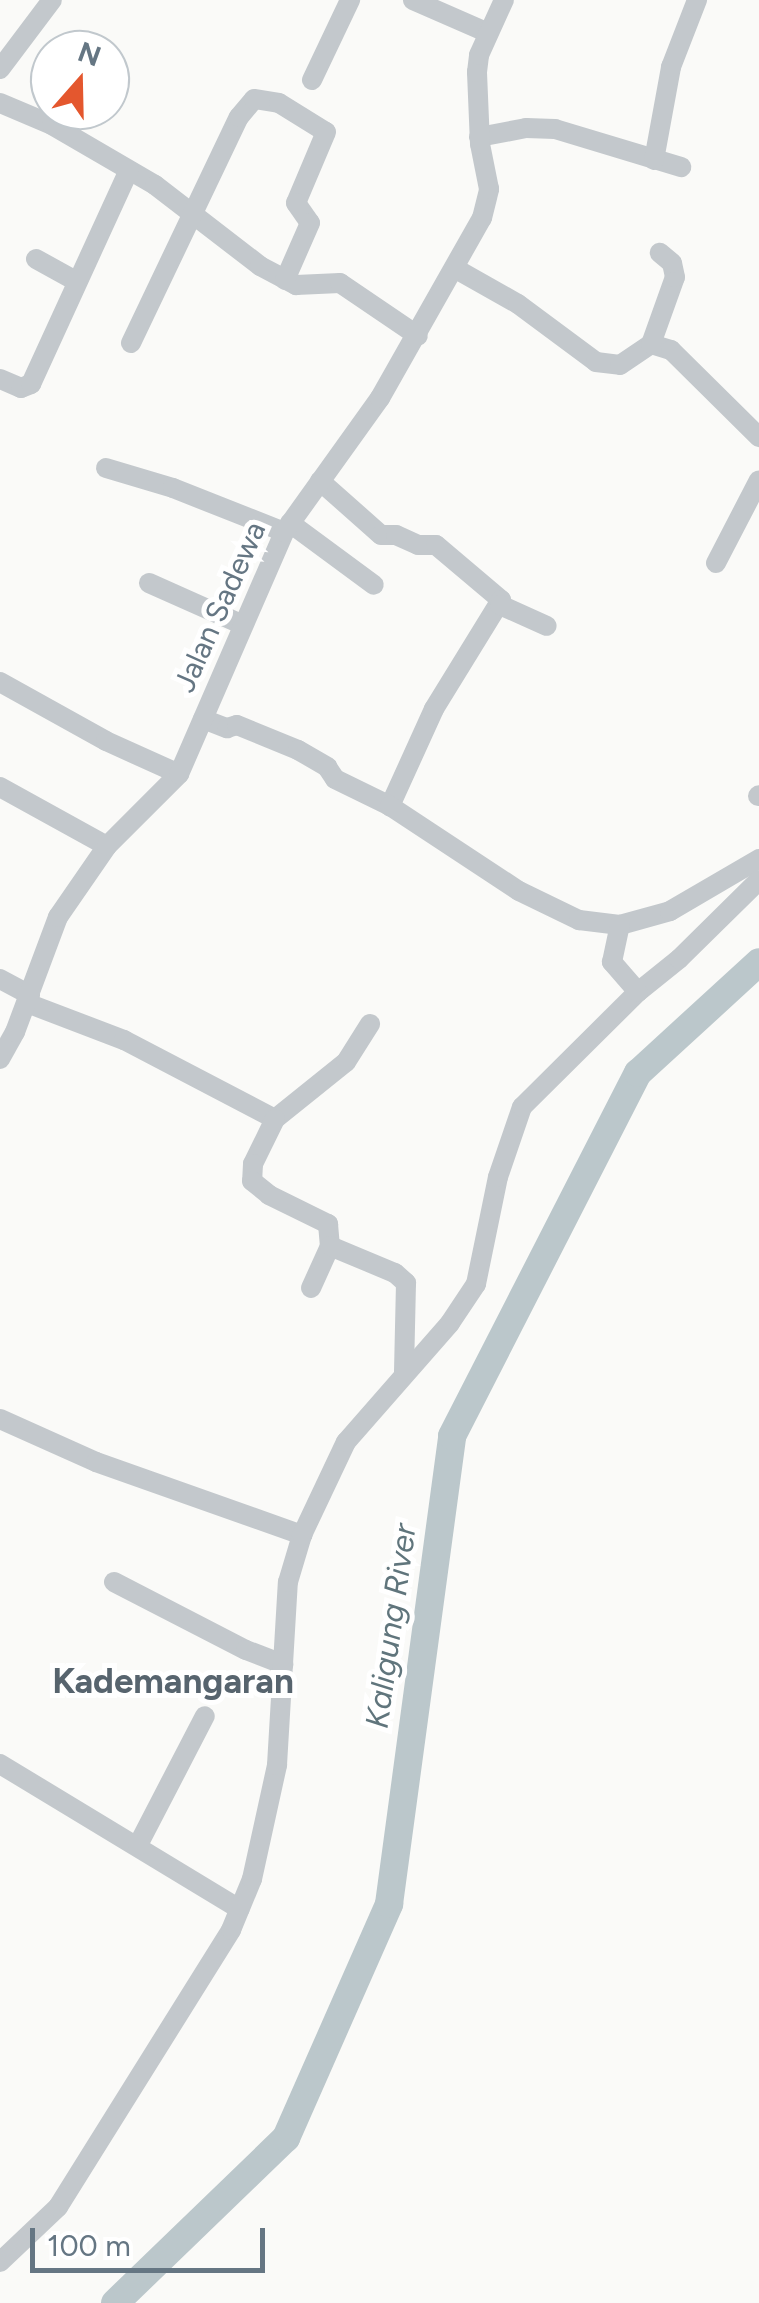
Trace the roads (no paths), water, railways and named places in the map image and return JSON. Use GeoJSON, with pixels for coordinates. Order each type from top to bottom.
{"type":"FeatureCollection","features":[{"type":"Feature","properties":{"kind":"street"},"geometry":{"type":"LineString","coordinates":[[0,70],[52,0]]}},
{"type":"Feature","properties":{"kind":"street"},"geometry":{"type":"LineString","coordinates":[[312,80],[350,0]]}},
{"type":"Feature","properties":{"kind":"street"},"geometry":{"type":"LineString","coordinates":[[413,0],[488,32]]}},
{"type":"Feature","properties":{"kind":"street","name":"Jalan Sadewa"},"geometry":{"type":"LineString","coordinates":[[0,1058],[35,1004],[49,934],[107,846],[179,774],[210,721],[241,624],[293,528],[327,487],[418,336],[465,274],[486,203],[492,134],[477,72],[488,32],[504,0]]}},
{"type":"Feature","properties":{"kind":"street"},"geometry":{"type":"LineString","coordinates":[[654,160],[671,67],[696,0]]}},
{"type":"Feature","properties":{"kind":"street"},"geometry":{"type":"LineString","coordinates":[[131,343],[240,117],[254,99],[280,103],[321,125],[326,132],[296,205],[310,226],[286,280]]}},
{"type":"Feature","properties":{"kind":"street"},"geometry":{"type":"LineString","coordinates":[[0,102],[52,126],[129,170],[194,213],[260,266],[304,287],[340,283],[418,336]]}},
{"type":"Feature","properties":{"kind":"street"},"geometry":{"type":"LineString","coordinates":[[492,134],[555,129],[681,167]]}},
{"type":"Feature","properties":{"kind":"street"},"geometry":{"type":"LineString","coordinates":[[0,378],[29,387],[129,170]]}},
{"type":"Feature","properties":{"kind":"street"},"geometry":{"type":"LineString","coordinates":[[465,274],[518,304],[596,362],[620,366],[651,344],[675,277],[672,263],[660,254]]}},
{"type":"Feature","properties":{"kind":"street"},"geometry":{"type":"LineString","coordinates":[[36,260],[76,281]]}},
{"type":"Feature","properties":{"kind":"street"},"geometry":{"type":"LineString","coordinates":[[651,344],[671,350],[759,437]]}},
{"type":"Feature","properties":{"kind":"street"},"geometry":{"type":"LineString","coordinates":[[106,468],[293,528],[374,585]]}},
{"type":"Feature","properties":{"kind":"street"},"geometry":{"type":"LineString","coordinates":[[716,563],[759,480]]}},
{"type":"Feature","properties":{"kind":"street"},"geometry":{"type":"LineString","coordinates":[[327,487],[384,537],[396,535],[418,545],[436,545],[501,600],[434,709],[390,806]]}},
{"type":"Feature","properties":{"kind":"street"},"geometry":{"type":"LineString","coordinates":[[149,583],[241,624]]}},
{"type":"Feature","properties":{"kind":"street"},"geometry":{"type":"LineString","coordinates":[[500,606],[547,626]]}},
{"type":"Feature","properties":{"kind":"street"},"geometry":{"type":"LineString","coordinates":[[0,682],[106,741],[179,774]]}},
{"type":"Feature","properties":{"kind":"street"},"geometry":{"type":"LineString","coordinates":[[210,721],[237,725],[298,750],[328,767],[335,780],[390,806],[518,892],[580,920],[620,925],[670,911],[759,859]]}},
{"type":"Feature","properties":{"kind":"street"},"geometry":{"type":"LineString","coordinates":[[0,787],[107,846]]}},
{"type":"Feature","properties":{"kind":"street"},"geometry":{"type":"LineString","coordinates":[[0,2262],[58,2207],[239,1910],[252,1879],[277,1764],[288,1582],[302,1536],[336,1457],[450,1322],[476,1284],[498,1177],[522,1107],[759,880]]}},
{"type":"Feature","properties":{"kind":"street"},"geometry":{"type":"LineString","coordinates":[[620,925],[612,962],[638,992]]}},
{"type":"Feature","properties":{"kind":"street"},"geometry":{"type":"LineString","coordinates":[[0,979],[35,1004],[124,1040],[275,1119]]}},
{"type":"Feature","properties":{"kind":"street"},"geometry":{"type":"LineString","coordinates":[[310,1288],[330,1246],[330,1230],[323,1219],[268,1194],[252,1181],[253,1164],[275,1119],[346,1062],[370,1024]]}},
{"type":"Feature","properties":{"kind":"street"},"geometry":{"type":"LineString","coordinates":[[330,1246],[394,1272],[406,1283],[404,1374]]}},
{"type":"Feature","properties":{"kind":"street"},"geometry":{"type":"LineString","coordinates":[[0,1419],[96,1462],[302,1536]]}},
{"type":"Feature","properties":{"kind":"street"},"geometry":{"type":"LineString","coordinates":[[114,1582],[246,1650],[283,1664]]}},
{"type":"Feature","properties":{"kind":"street"},"geometry":{"type":"LineString","coordinates":[[138,1845],[206,1716]]}},
{"type":"Feature","properties":{"kind":"street"},"geometry":{"type":"LineString","coordinates":[[0,1764],[239,1910]]}},
{"type":"Feature","properties":{"kind":"waterway","name":"Kaligung River"},"geometry":{"type":"LineString","coordinates":[[115,2303],[286,2138],[389,1904],[452,1436],[638,1073],[759,962]]}},
{"type":"Feature","properties":{"kind":"district","name":"Kademangaran"},"geometry":{"type":"Point","coordinates":[173,1681]}}]}
